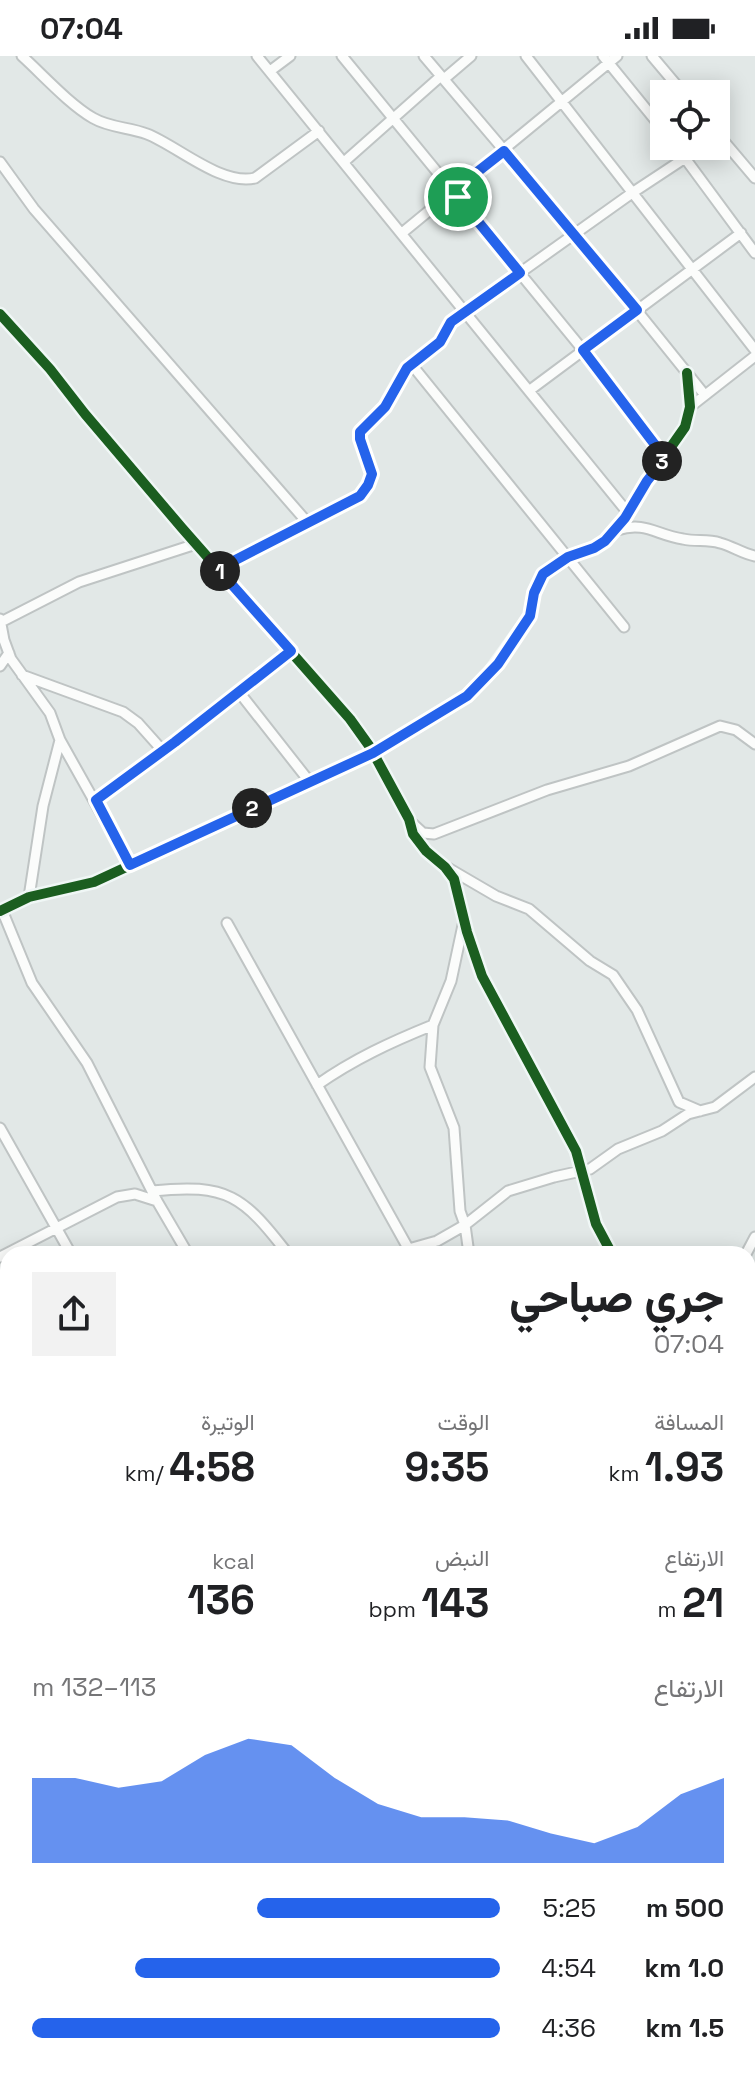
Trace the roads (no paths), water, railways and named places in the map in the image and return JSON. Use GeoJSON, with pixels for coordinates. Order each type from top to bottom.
{"type":"FeatureCollection","features":[{"type":"Feature","properties":{"kind":"street"},"geometry":{"type":"LineString","coordinates":[[22,56],[91,117],[146,134],[198,164],[243,179],[253,180],[319,131]]}},
{"type":"Feature","properties":{"kind":"street"},"geometry":{"type":"LineString","coordinates":[[257,56],[628,513]]}},
{"type":"Feature","properties":{"kind":"street"},"geometry":{"type":"LineString","coordinates":[[270,71],[290,56]]}},
{"type":"Feature","properties":{"kind":"street"},"geometry":{"type":"LineString","coordinates":[[342,56],[583,350],[665,458]]}},
{"type":"Feature","properties":{"kind":"street"},"geometry":{"type":"LineString","coordinates":[[424,56],[576,235],[704,394]]}},
{"type":"Feature","properties":{"kind":"street"},"geometry":{"type":"LineString","coordinates":[[344,162],[471,56]]}},
{"type":"Feature","properties":{"kind":"street"},"geometry":{"type":"LineString","coordinates":[[526,56],[755,353],[690,407]]}},
{"type":"Feature","properties":{"kind":"street"},"geometry":{"type":"LineString","coordinates":[[652,56],[672,80]]}},
{"type":"Feature","properties":{"kind":"street"},"geometry":{"type":"LineString","coordinates":[[402,233],[504,151],[609,58],[650,112]]}},
{"type":"Feature","properties":{"kind":"street"},"geometry":{"type":"LineString","coordinates":[[730,149],[755,178]]}},
{"type":"Feature","properties":{"kind":"street"},"geometry":{"type":"LineString","coordinates":[[218,569],[360,496],[368,485],[372,469],[360,432],[385,407],[395,387],[412,365],[440,342],[451,322],[682,160]]}},
{"type":"Feature","properties":{"kind":"street"},"geometry":{"type":"LineString","coordinates":[[687,160],[748,237],[755,253]]}},
{"type":"Feature","properties":{"kind":"street"},"geometry":{"type":"LineString","coordinates":[[0,162],[34,209],[307,522]]}},
{"type":"Feature","properties":{"kind":"street"},"geometry":{"type":"LineString","coordinates":[[530,390],[692,270],[748,237]]}},
{"type":"Feature","properties":{"kind":"street"},"geometry":{"type":"LineString","coordinates":[[0,314],[350,719],[373,753],[409,819],[413,834],[426,851],[445,867],[496,896],[529,909],[590,961],[613,975],[637,1010],[679,1102],[700,1111]]}},
{"type":"Feature","properties":{"kind":"street"},"geometry":{"type":"LineString","coordinates":[[412,365],[624,627]]}},
{"type":"Feature","properties":{"kind":"street"},"geometry":{"type":"LineString","coordinates":[[183,1246],[87,1063],[32,983],[1,911],[29,897],[86,885],[373,753],[467,696],[487,676],[530,616],[534,593],[543,574],[568,557],[594,548],[615,531],[628,513],[685,427],[690,407],[687,373]]}},
{"type":"Feature","properties":{"kind":"street"},"geometry":{"type":"LineString","coordinates":[[615,531],[640,526],[684,540],[718,542],[755,556]]}},
{"type":"Feature","properties":{"kind":"street"},"geometry":{"type":"LineString","coordinates":[[130,865],[60,740],[50,713],[9,653],[1,620],[79,582],[196,544]]}},
{"type":"Feature","properties":{"kind":"street"},"geometry":{"type":"LineString","coordinates":[[96,800],[291,651]]}},
{"type":"Feature","properties":{"kind":"street"},"geometry":{"type":"LineString","coordinates":[[0,666],[9,653]]}},
{"type":"Feature","properties":{"kind":"street"},"geometry":{"type":"LineString","coordinates":[[22,675],[123,712],[138,723],[163,751]]}},
{"type":"Feature","properties":{"kind":"street"},"geometry":{"type":"LineString","coordinates":[[239,692],[309,781]]}},
{"type":"Feature","properties":{"kind":"street"},"geometry":{"type":"LineString","coordinates":[[409,819],[423,833],[434,834],[547,790],[629,766],[720,726],[736,730],[755,744]]}},
{"type":"Feature","properties":{"kind":"street"},"geometry":{"type":"LineString","coordinates":[[29,897],[43,806],[60,740]]}},
{"type":"Feature","properties":{"kind":"street"},"geometry":{"type":"LineString","coordinates":[[445,867],[454,879],[482,976],[576,1151],[596,1224],[608,1246]]}},
{"type":"Feature","properties":{"kind":"street"},"geometry":{"type":"LineString","coordinates":[[464,920],[451,981],[433,1025],[430,1067],[454,1128],[458,1196],[468,1246]]}},
{"type":"Feature","properties":{"kind":"street"},"geometry":{"type":"LineString","coordinates":[[227,923],[407,1246]]}},
{"type":"Feature","properties":{"kind":"street"},"geometry":{"type":"LineString","coordinates":[[317,1085],[378,1047],[433,1025]]}},
{"type":"Feature","properties":{"kind":"street"},"geometry":{"type":"LineString","coordinates":[[416,1246],[437,1241],[465,1225],[508,1191],[582,1171],[603,1162],[618,1149],[662,1131],[688,1114],[727,1100],[755,1077]]}},
{"type":"Feature","properties":{"kind":"street"},"geometry":{"type":"LineString","coordinates":[[0,1128],[66,1246]]}},
{"type":"Feature","properties":{"kind":"street"},"geometry":{"type":"LineString","coordinates":[[23,1246],[117,1197],[135,1194],[155,1196],[193,1187],[233,1198],[263,1222],[282,1246]]}}]}
